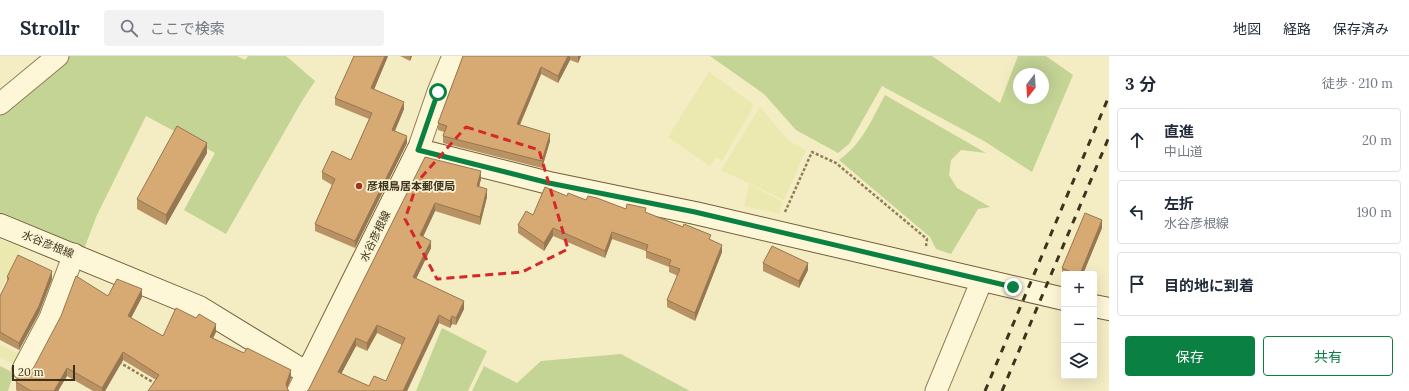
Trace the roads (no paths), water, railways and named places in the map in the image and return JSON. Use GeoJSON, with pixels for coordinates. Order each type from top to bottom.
{"type":"FeatureCollection","features":[{"type":"Feature","properties":{"kind":"main road"},"geometry":{"type":"LineString","coordinates":[[418,150],[549,183],[695,212],[1061,298]]}},
{"type":"Feature","properties":{"kind":"main road","name":"水谷彦根線"},"geometry":{"type":"LineString","coordinates":[[0,225],[74,254],[199,307],[302,382],[418,150]]}},
{"type":"Feature","properties":{"kind":"main road"},"geometry":{"type":"LineString","coordinates":[[1097,307],[1109,310]]}},
{"type":"Feature","properties":{"kind":"street"},"geometry":{"type":"LineString","coordinates":[[0,104],[58,56]]}},
{"type":"Feature","properties":{"kind":"street"},"geometry":{"type":"LineString","coordinates":[[418,150],[438,92],[453,56]]}},
{"type":"Feature","properties":{"kind":"street"},"geometry":{"type":"LineString","coordinates":[[23,369],[50,318],[74,254]]}},
{"type":"Feature","properties":{"kind":"street"},"geometry":{"type":"LineString","coordinates":[[936,391],[982,280]]}},
{"type":"Feature","properties":{"kind":"railway"},"geometry":{"type":"LineString","coordinates":[[985,391],[1109,96]]}},
{"type":"Feature","properties":{"kind":"railway"},"geometry":{"type":"LineString","coordinates":[[1002,391],[1109,137]]}},
{"type":"Feature","properties":{"kind":"place","name":"彦根鳥居本郵便局"},"geometry":{"type":"Point","coordinates":[359,186]}}]}
